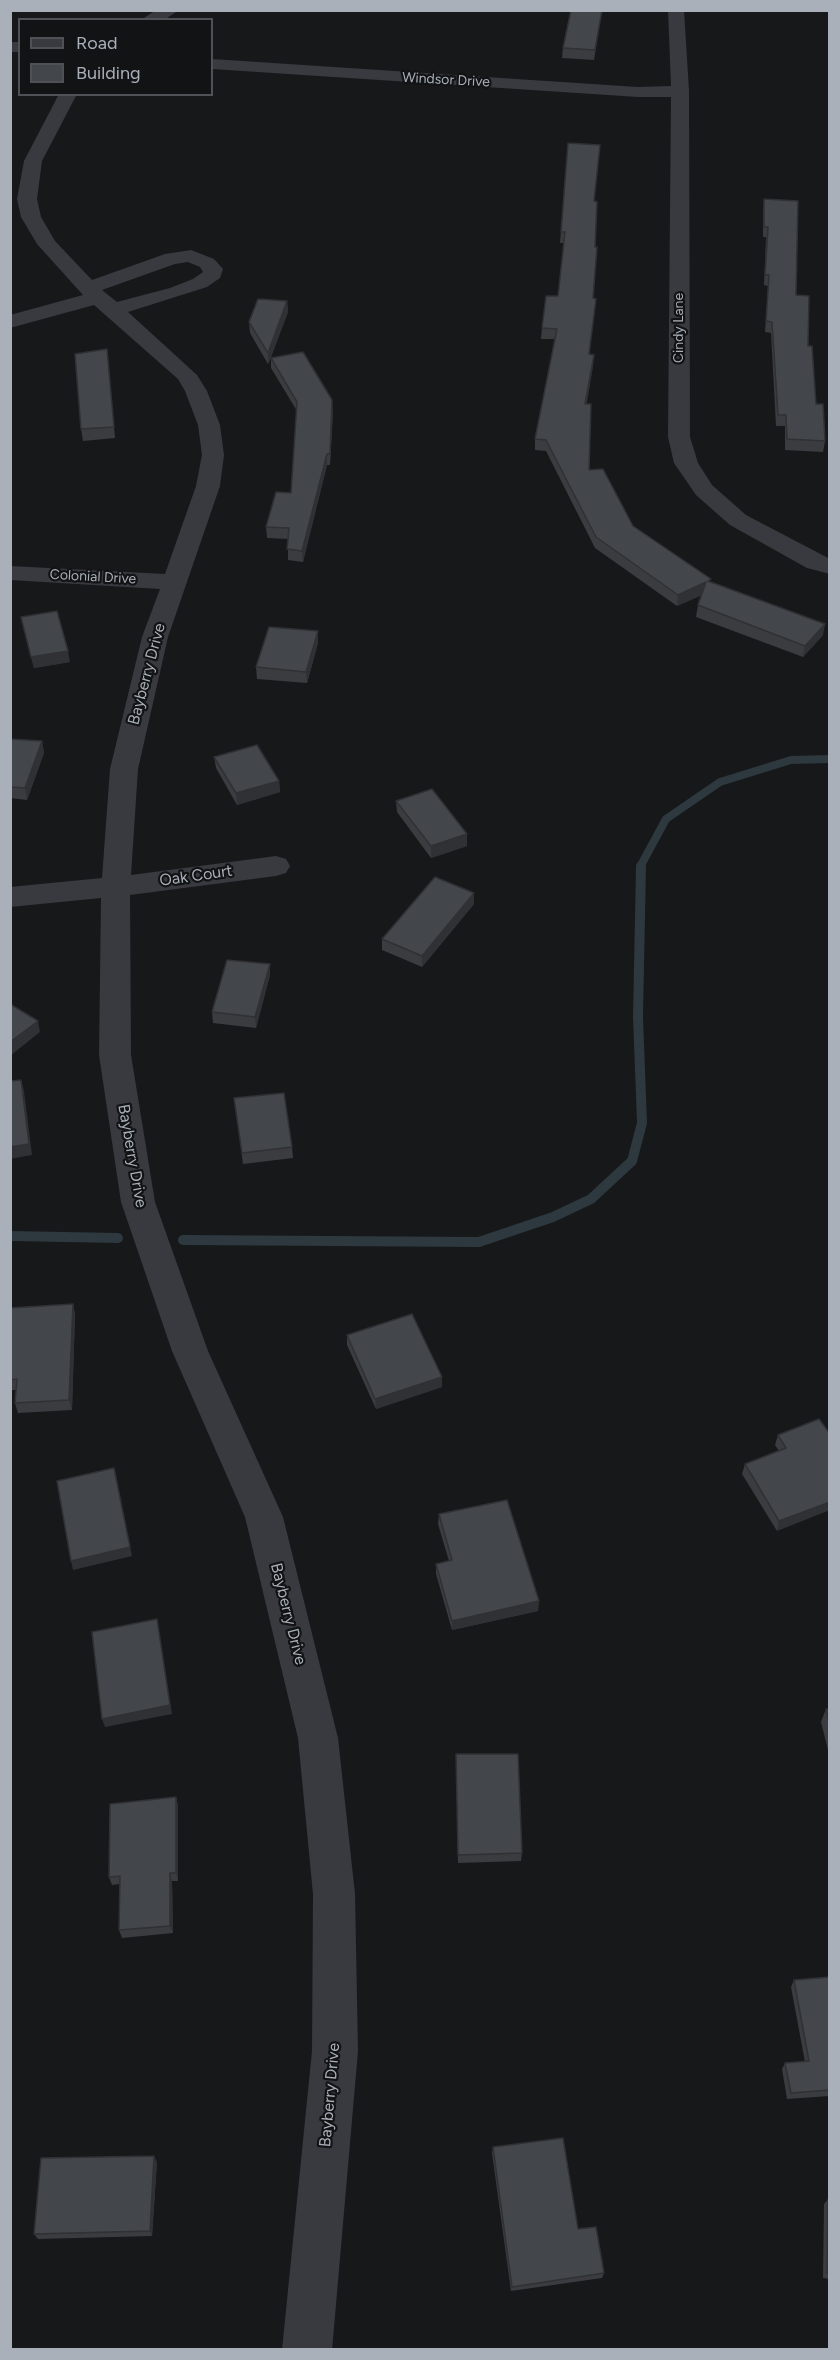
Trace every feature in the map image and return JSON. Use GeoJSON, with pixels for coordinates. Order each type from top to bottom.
{"type":"FeatureCollection","features":[{"type":"Feature","properties":{"kind":"street"},"geometry":{"type":"LineString","coordinates":[[153,18],[171,10]]}},
{"type":"Feature","properties":{"kind":"street","name":"Cindy Lane"},"geometry":{"type":"LineString","coordinates":[[676,10],[680,91],[679,437],[686,463],[704,490],[738,520],[816,562],[830,567]]}},
{"type":"Feature","properties":{"kind":"street","name":"Windsor Drive"},"geometry":{"type":"LineString","coordinates":[[213,64],[638,92],[680,91]]}},
{"type":"Feature","properties":{"kind":"street","name":"Bayberry Drive"},"geometry":{"type":"LineString","coordinates":[[67,96],[33,161],[27,199],[31,217],[47,244],[100,298],[186,375],[196,391],[209,425],[213,455],[208,486],[155,637],[124,769],[116,887],[115,1055],[138,1202],[190,1352],[264,1517],[318,1738],[334,1894],[335,2051],[307,2349]]}},
{"type":"Feature","properties":{"kind":"street"},"geometry":{"type":"LineString","coordinates":[[10,322],[100,298]]}},
{"type":"Feature","properties":{"kind":"street","name":"Colonial Drive"},"geometry":{"type":"LineString","coordinates":[[10,573],[175,582]]}},
{"type":"Feature","properties":{"kind":"street","name":"Oak Court"},"geometry":{"type":"LineString","coordinates":[[10,897],[116,887],[276,866]]}},
{"type":"Feature","properties":{"kind":"building"},"geometry":{"type":"Polygon","coordinates":[[[571,10],[602,10],[595,50],[563,48],[571,10]]]}},
{"type":"Feature","properties":{"kind":"building"},"geometry":{"type":"Polygon","coordinates":[[[568,143],[600,145],[594,201],[597,202],[595,247],[597,247],[593,298],[596,299],[589,354],[594,355],[585,404],[591,404],[589,470],[603,469],[633,526],[711,579],[708,581],[825,624],[805,646],[698,605],[706,582],[678,595],[596,537],[546,440],[535,439],[557,329],[542,328],[546,296],[558,296],[565,232],[561,232],[568,143]]]}},
{"type":"Feature","properties":{"kind":"building"},"geometry":{"type":"Polygon","coordinates":[[[764,199],[798,201],[796,295],[809,296],[808,346],[812,346],[816,404],[823,404],[825,441],[787,439],[786,415],[778,415],[772,322],[766,321],[769,275],[765,275],[768,227],[764,227],[764,199]]]}},
{"type":"Feature","properties":{"kind":"building"},"geometry":{"type":"Polygon","coordinates":[[[258,299],[287,301],[268,353],[249,322],[258,299]]]}},
{"type":"Feature","properties":{"kind":"building"},"geometry":{"type":"Polygon","coordinates":[[[107,349],[114,427],[81,429],[75,354],[107,349]]]}},
{"type":"Feature","properties":{"kind":"building"},"geometry":{"type":"Polygon","coordinates":[[[303,352],[332,400],[330,454],[327,454],[302,551],[287,549],[289,528],[266,527],[276,492],[291,493],[297,402],[271,358],[303,352]]]}},
{"type":"Feature","properties":{"kind":"building"},"geometry":{"type":"Polygon","coordinates":[[[57,611],[68,651],[31,657],[21,617],[57,611]]]}},
{"type":"Feature","properties":{"kind":"building"},"geometry":{"type":"Polygon","coordinates":[[[269,627],[318,631],[306,672],[256,667],[269,627]]]}},
{"type":"Feature","properties":{"kind":"building"},"geometry":{"type":"Polygon","coordinates":[[[10,739],[42,741],[25,788],[10,787],[10,739]]]}},
{"type":"Feature","properties":{"kind":"building"},"geometry":{"type":"Polygon","coordinates":[[[257,745],[279,781],[236,793],[214,757],[257,745]]]}},
{"type":"Feature","properties":{"kind":"building"},"geometry":{"type":"Polygon","coordinates":[[[432,789],[467,834],[431,846],[396,801],[432,789]]]}},
{"type":"Feature","properties":{"kind":"building"},"geometry":{"type":"Polygon","coordinates":[[[435,877],[474,893],[422,956],[382,939],[435,877]]]}},
{"type":"Feature","properties":{"kind":"building"},"geometry":{"type":"Polygon","coordinates":[[[227,960],[270,964],[255,1017],[212,1012],[227,960]]]}},
{"type":"Feature","properties":{"kind":"building"},"geometry":{"type":"Polygon","coordinates":[[[10,1004],[38,1021],[10,1042],[10,1004]]]}},
{"type":"Feature","properties":{"kind":"building"},"geometry":{"type":"Polygon","coordinates":[[[21,1080],[29,1144],[10,1147],[10,1081],[21,1080]]]}},
{"type":"Feature","properties":{"kind":"building"},"geometry":{"type":"Polygon","coordinates":[[[284,1093],[292,1147],[242,1153],[234,1098],[284,1093]]]}},
{"type":"Feature","properties":{"kind":"building"},"geometry":{"type":"Polygon","coordinates":[[[73,1304],[69,1400],[15,1403],[17,1379],[10,1380],[10,1308],[73,1304]]]}},
{"type":"Feature","properties":{"kind":"building"},"geometry":{"type":"Polygon","coordinates":[[[412,1314],[442,1377],[375,1399],[347,1335],[412,1314]]]}},
{"type":"Feature","properties":{"kind":"building"},"geometry":{"type":"Polygon","coordinates":[[[819,1419],[830,1434],[830,1502],[779,1521],[745,1464],[786,1448],[778,1435],[819,1419]]]}},
{"type":"Feature","properties":{"kind":"building"},"geometry":{"type":"Polygon","coordinates":[[[114,1468],[130,1547],[71,1561],[57,1481],[114,1468]]]}},
{"type":"Feature","properties":{"kind":"building"},"geometry":{"type":"Polygon","coordinates":[[[507,1500],[539,1601],[452,1621],[436,1564],[452,1560],[439,1514],[507,1500]]]}},
{"type":"Feature","properties":{"kind":"building"},"geometry":{"type":"Polygon","coordinates":[[[157,1619],[170,1705],[102,1719],[92,1632],[157,1619]]]}},
{"type":"Feature","properties":{"kind":"building"},"geometry":{"type":"Polygon","coordinates":[[[826,1709],[830,1709],[830,1725],[826,1709]]]}},
{"type":"Feature","properties":{"kind":"building"},"geometry":{"type":"Polygon","coordinates":[[[456,1754],[518,1754],[522,1853],[458,1855],[456,1754]]]}},
{"type":"Feature","properties":{"kind":"building"},"geometry":{"type":"Polygon","coordinates":[[[176,1797],[176,1873],[170,1873],[170,1926],[119,1930],[120,1876],[109,1877],[110,1804],[176,1797]]]}},
{"type":"Feature","properties":{"kind":"building"},"geometry":{"type":"Polygon","coordinates":[[[830,1977],[830,2090],[791,2093],[785,2063],[809,2061],[794,1980],[830,1977]]]}},
{"type":"Feature","properties":{"kind":"building"},"geometry":{"type":"Polygon","coordinates":[[[563,2138],[578,2229],[596,2227],[604,2273],[512,2287],[493,2147],[563,2138]]]}},
{"type":"Feature","properties":{"kind":"building"},"geometry":{"type":"Polygon","coordinates":[[[154,2156],[150,2231],[34,2234],[41,2158],[154,2156]]]}},
{"type":"Feature","properties":{"kind":"building"},"geometry":{"type":"Polygon","coordinates":[[[828,2199],[830,2199],[830,2273],[827,2273],[828,2199]]]}},
{"type":"Feature","properties":{"kind":"waterway"},"geometry":{"type":"LineString","coordinates":[[640,867],[666,819],[720,782],[791,760],[830,759]]}},
{"type":"Feature","properties":{"kind":"waterway"},"geometry":{"type":"LineString","coordinates":[[183,1240],[479,1242],[553,1217],[591,1199],[632,1161],[642,1123],[638,1017],[641,866]]}},
{"type":"Feature","properties":{"kind":"waterway"},"geometry":{"type":"LineString","coordinates":[[10,1236],[118,1238]]}}]}
